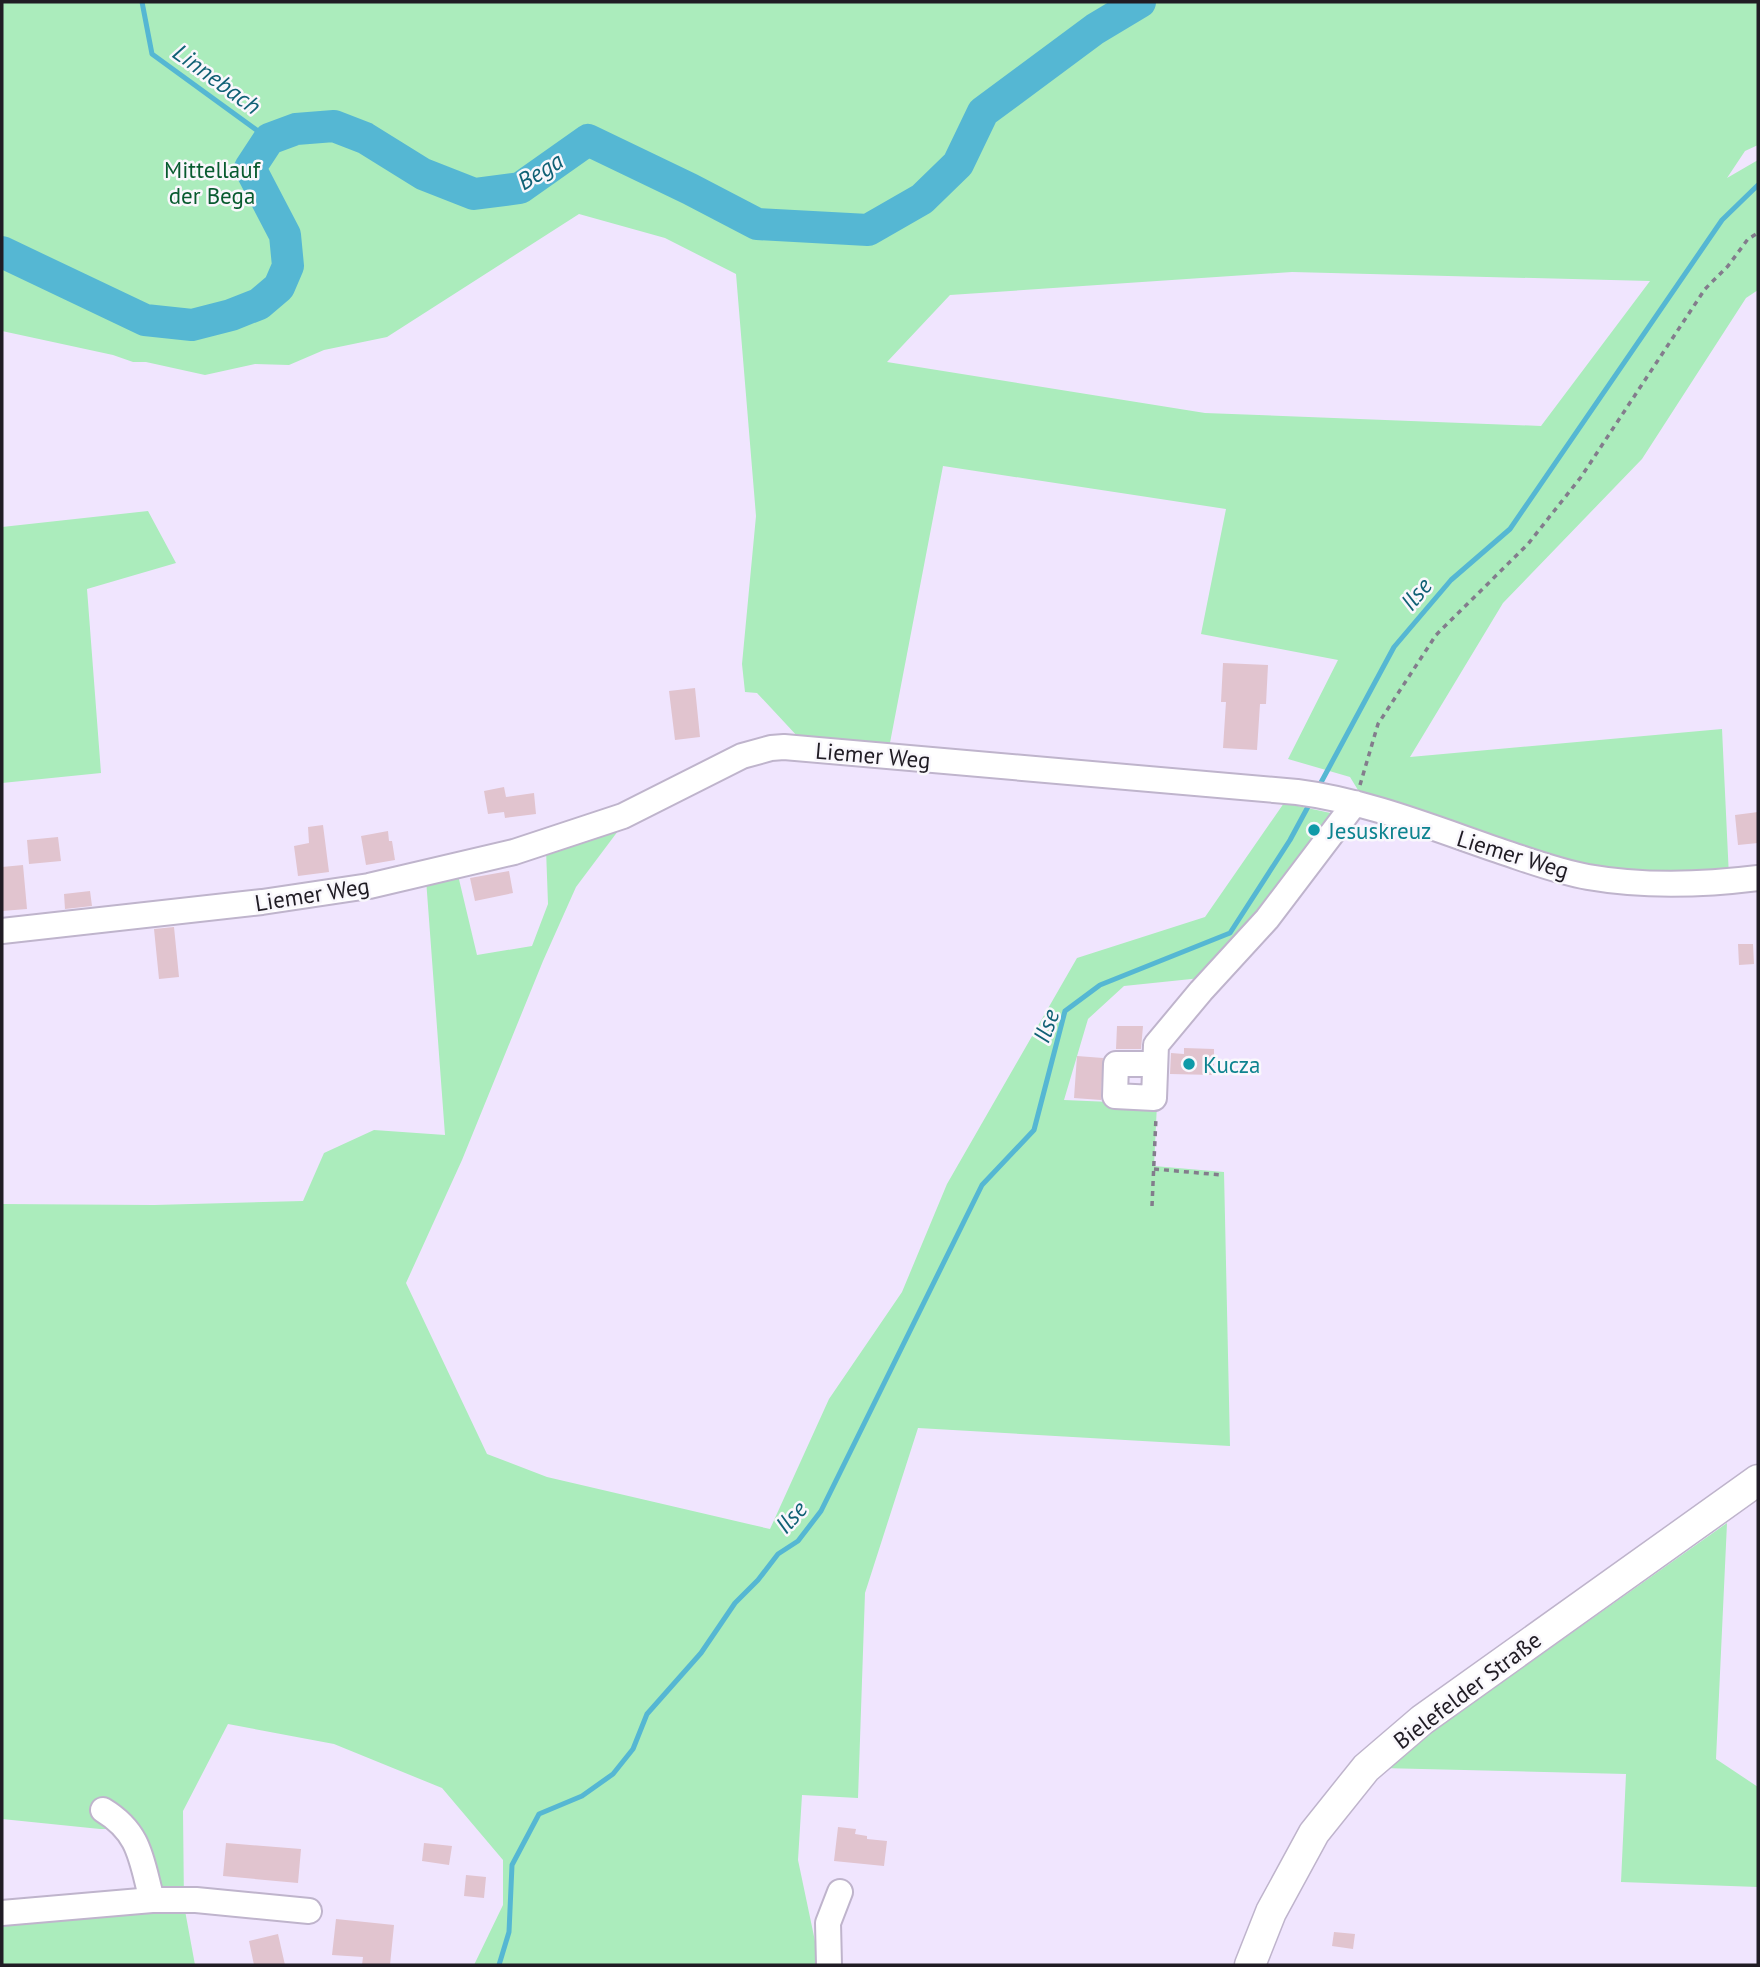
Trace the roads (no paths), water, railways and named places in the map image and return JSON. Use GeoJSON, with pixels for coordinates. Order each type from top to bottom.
{"type":"FeatureCollection","features":[{"type":"Feature","properties":{"kind":"main road","name":"Bielefelder Straße"},"geometry":{"type":"LineString","coordinates":[[1250,1965],[1271,1912],[1314,1833],[1366,1768],[1422,1720],[1758,1480]]}},
{"type":"Feature","properties":{"kind":"street","name":"Liemer Weg"},"geometry":{"type":"LineString","coordinates":[[2,931],[262,902],[369,886],[501,855],[565,837],[622,816],[742,755],[784,747],[1297,792],[1346,800],[1587,877],[1648,884],[1722,883],[1758,878]]}},
{"type":"Feature","properties":{"kind":"street"},"geometry":{"type":"LineString","coordinates":[[1155,1064],[1116,1064],[1115,1096],[1154,1098],[1156,1045],[1200,991],[1267,919],[1346,800]]}},
{"type":"Feature","properties":{"kind":"street"},"geometry":{"type":"LineString","coordinates":[[103,1810],[119,1820],[135,1839],[152,1900]]}},
{"type":"Feature","properties":{"kind":"street"},"geometry":{"type":"LineString","coordinates":[[829,1965],[828,1923],[839,1892]]}},
{"type":"Feature","properties":{"kind":"street"},"geometry":{"type":"LineString","coordinates":[[2,1913],[152,1900],[196,1900],[309,1911]]}},
{"type":"Feature","properties":{"kind":"waterway","name":"Linnebach"},"geometry":{"type":"LineString","coordinates":[[142,2],[152,54],[269,139]]}},
{"type":"Feature","properties":{"kind":"waterway","name":"Bega"},"geometry":{"type":"LineString","coordinates":[[2,252],[145,320],[192,325],[231,315],[259,304],[279,287],[288,266],[285,235],[250,168],[269,139],[296,129],[334,126],[365,138],[423,174],[474,194],[520,188],[588,140],[757,224],[868,230],[922,199],[958,164],[983,112],[1095,29],[1140,2]]}},
{"type":"Feature","properties":{"kind":"waterway","name":"Ilse"},"geometry":{"type":"LineString","coordinates":[[1318,788],[1394,647],[1451,580],[1510,529],[1722,220],[1758,185]]}},
{"type":"Feature","properties":{"kind":"waterway","name":"Ilse"},"geometry":{"type":"LineString","coordinates":[[499,1965],[509,1932],[512,1865],[539,1814],[582,1796],[613,1774],[633,1749],[647,1714],[701,1653],[735,1603],[758,1580],[778,1554],[798,1541],[821,1511],[982,1185],[1034,1130],[1065,1011],[1100,985],[1230,933],[1290,840],[1310,803]]}},
{"type":"Feature","properties":{"kind":"place","name":"Jesuskreuz"},"geometry":{"type":"Point","coordinates":[1314,830]}},
{"type":"Feature","properties":{"kind":"place","name":"Kucza"},"geometry":{"type":"Point","coordinates":[1189,1064]}},
{"type":"Feature","properties":{"kind":"park label","name":"Mittellauf der Bega"},"geometry":{"type":"Point","coordinates":[212,182]}}]}
